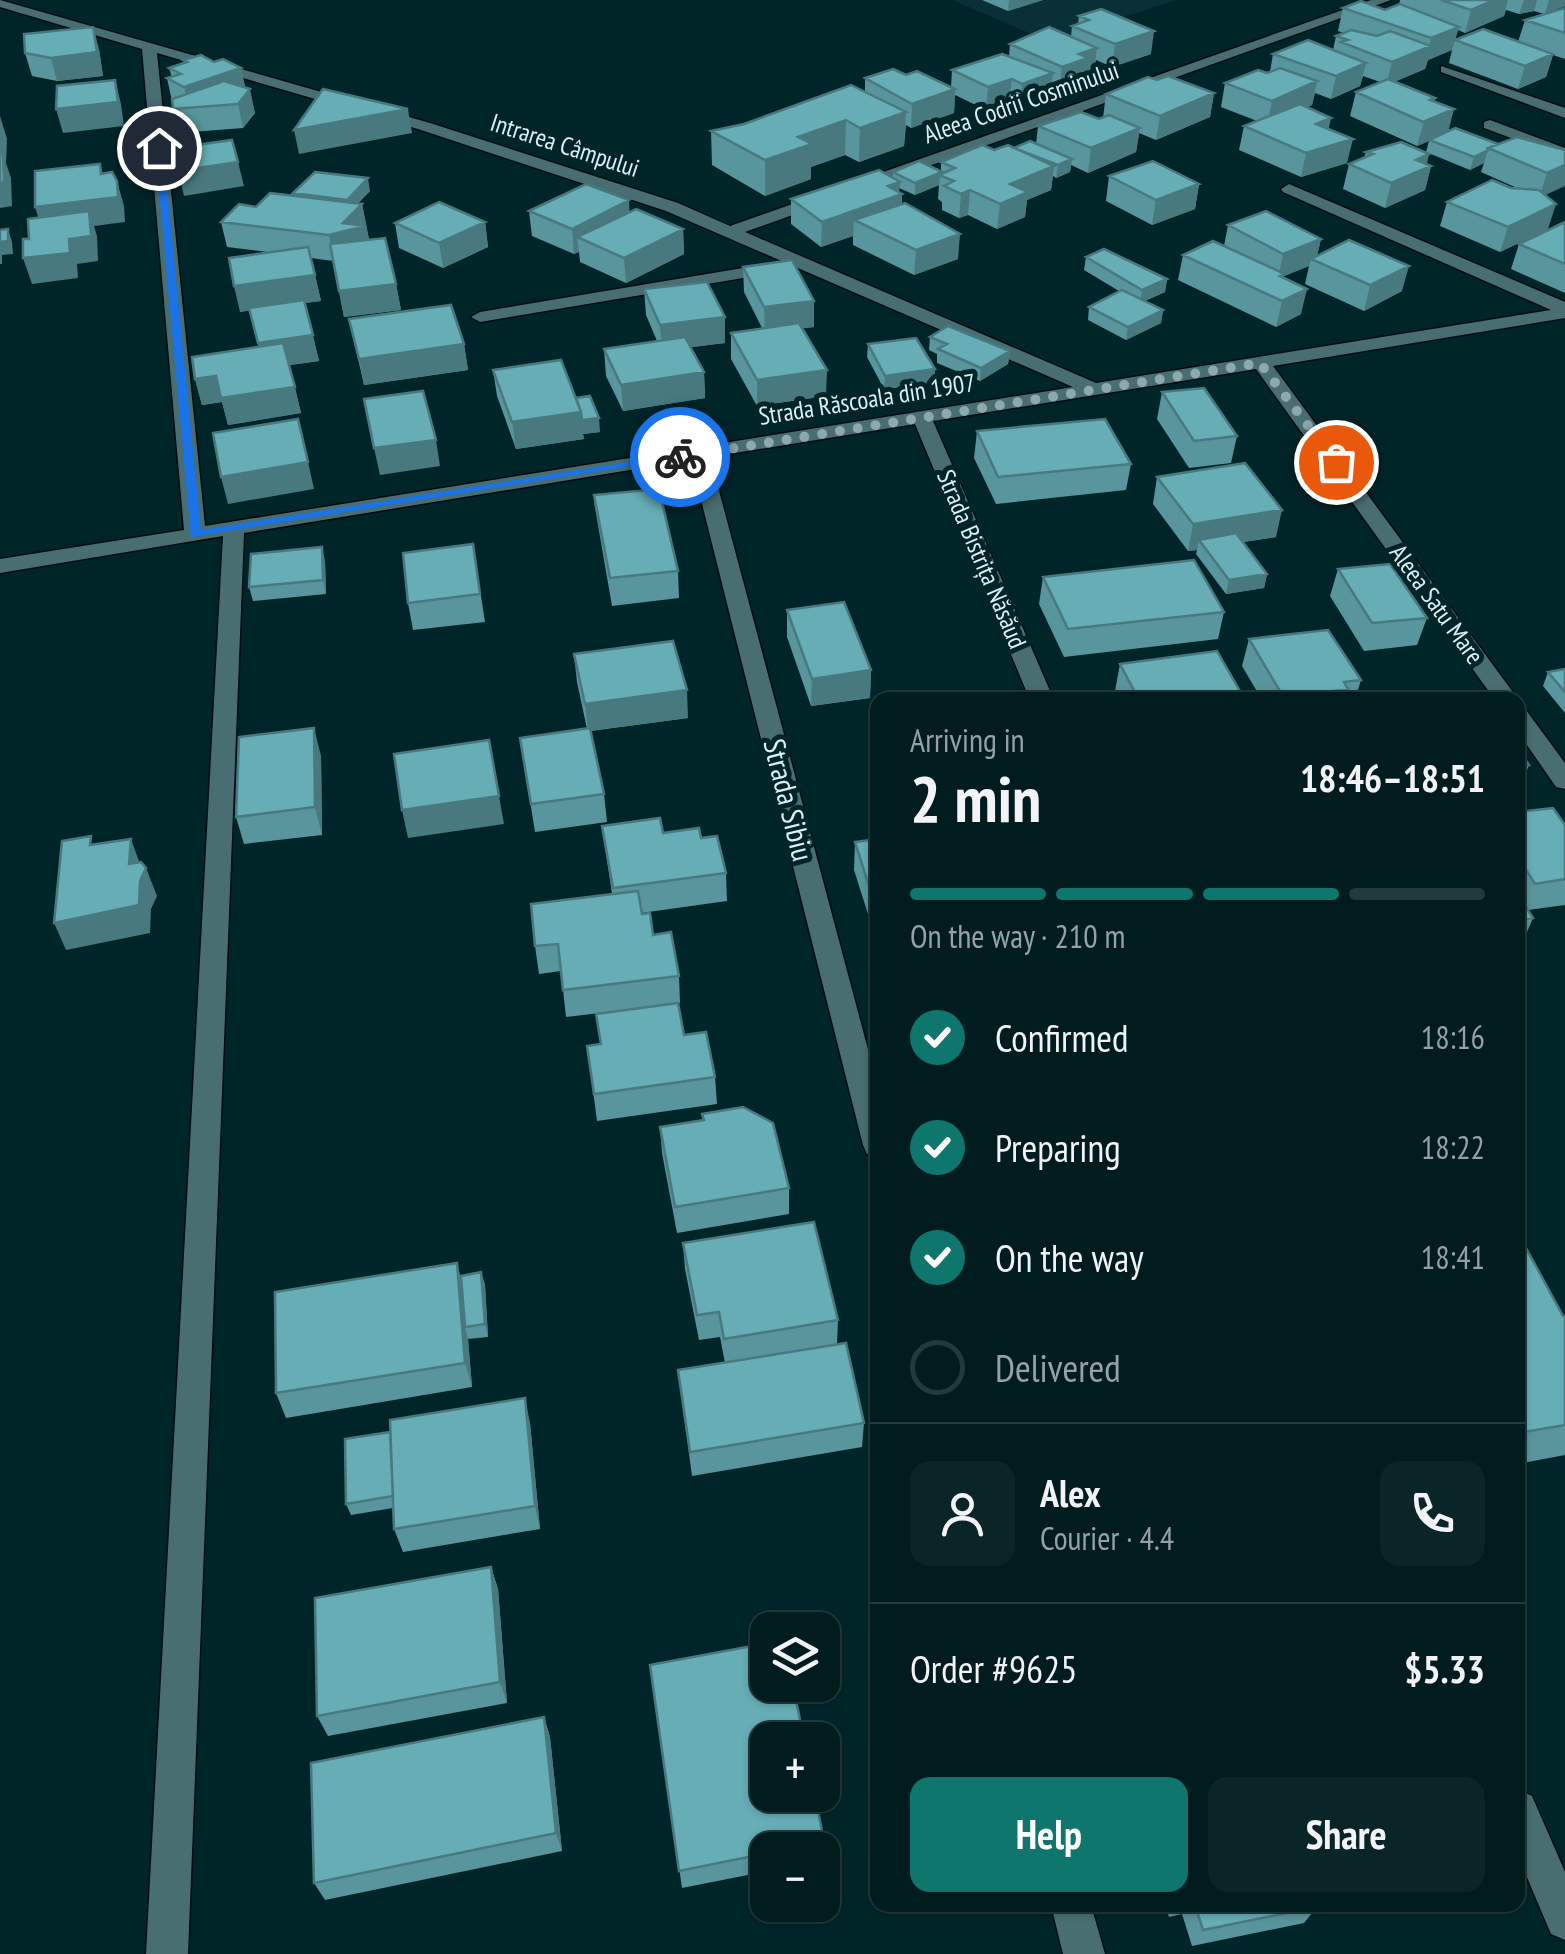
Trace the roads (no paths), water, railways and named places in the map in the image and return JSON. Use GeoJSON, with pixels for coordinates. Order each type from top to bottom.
{"type":"FeatureCollection","features":[{"type":"Feature","properties":{"kind":"street","name":"Aleea Codrii Cosminului"},"geometry":{"type":"LineString","coordinates":[[732,231],[1384,0]]}},
{"type":"Feature","properties":{"kind":"street","name":"Intrarea Câmpului"},"geometry":{"type":"LineString","coordinates":[[0,4],[532,159],[732,231],[1094,388]]}},
{"type":"Feature","properties":{"kind":"street"},"geometry":{"type":"LineString","coordinates":[[149,47],[195,534]]}},
{"type":"Feature","properties":{"kind":"street"},"geometry":{"type":"LineString","coordinates":[[1446,70],[1565,113]]}},
{"type":"Feature","properties":{"kind":"street"},"geometry":{"type":"LineString","coordinates":[[1490,125],[1565,153]]}},
{"type":"Feature","properties":{"kind":"street"},"geometry":{"type":"LineString","coordinates":[[1288,189],[1565,311]]}},
{"type":"Feature","properties":{"kind":"street"},"geometry":{"type":"LineString","coordinates":[[480,317],[726,279],[800,260]]}},
{"type":"Feature","properties":{"kind":"street","name":"Strada Răscoala din 1907"},"geometry":{"type":"LineString","coordinates":[[0,566],[1565,311]]}},
{"type":"Feature","properties":{"kind":"street","name":"Aleea Satu Mare"},"geometry":{"type":"LineString","coordinates":[[1260,363],[1501,692]]}},
{"type":"Feature","properties":{"kind":"street","name":"Strada Bistrița Năsăud"},"geometry":{"type":"LineString","coordinates":[[922,418],[1039,692]]}},
{"type":"Feature","properties":{"kind":"street","name":"Strada Sibiu"},"geometry":{"type":"LineString","coordinates":[[699,454],[870,1114]]}},
{"type":"Feature","properties":{"kind":"street"},"geometry":{"type":"LineString","coordinates":[[167,1954],[234,529]]}},
{"type":"Feature","properties":{"kind":"street"},"geometry":{"type":"LineString","coordinates":[[1525,725],[1565,781]]}},
{"type":"Feature","properties":{"kind":"street"},"geometry":{"type":"LineString","coordinates":[[1525,1826],[1565,1920]]}},
{"type":"Feature","properties":{"kind":"street"},"geometry":{"type":"LineString","coordinates":[[1073,1912],[1084,1954]]}}]}
